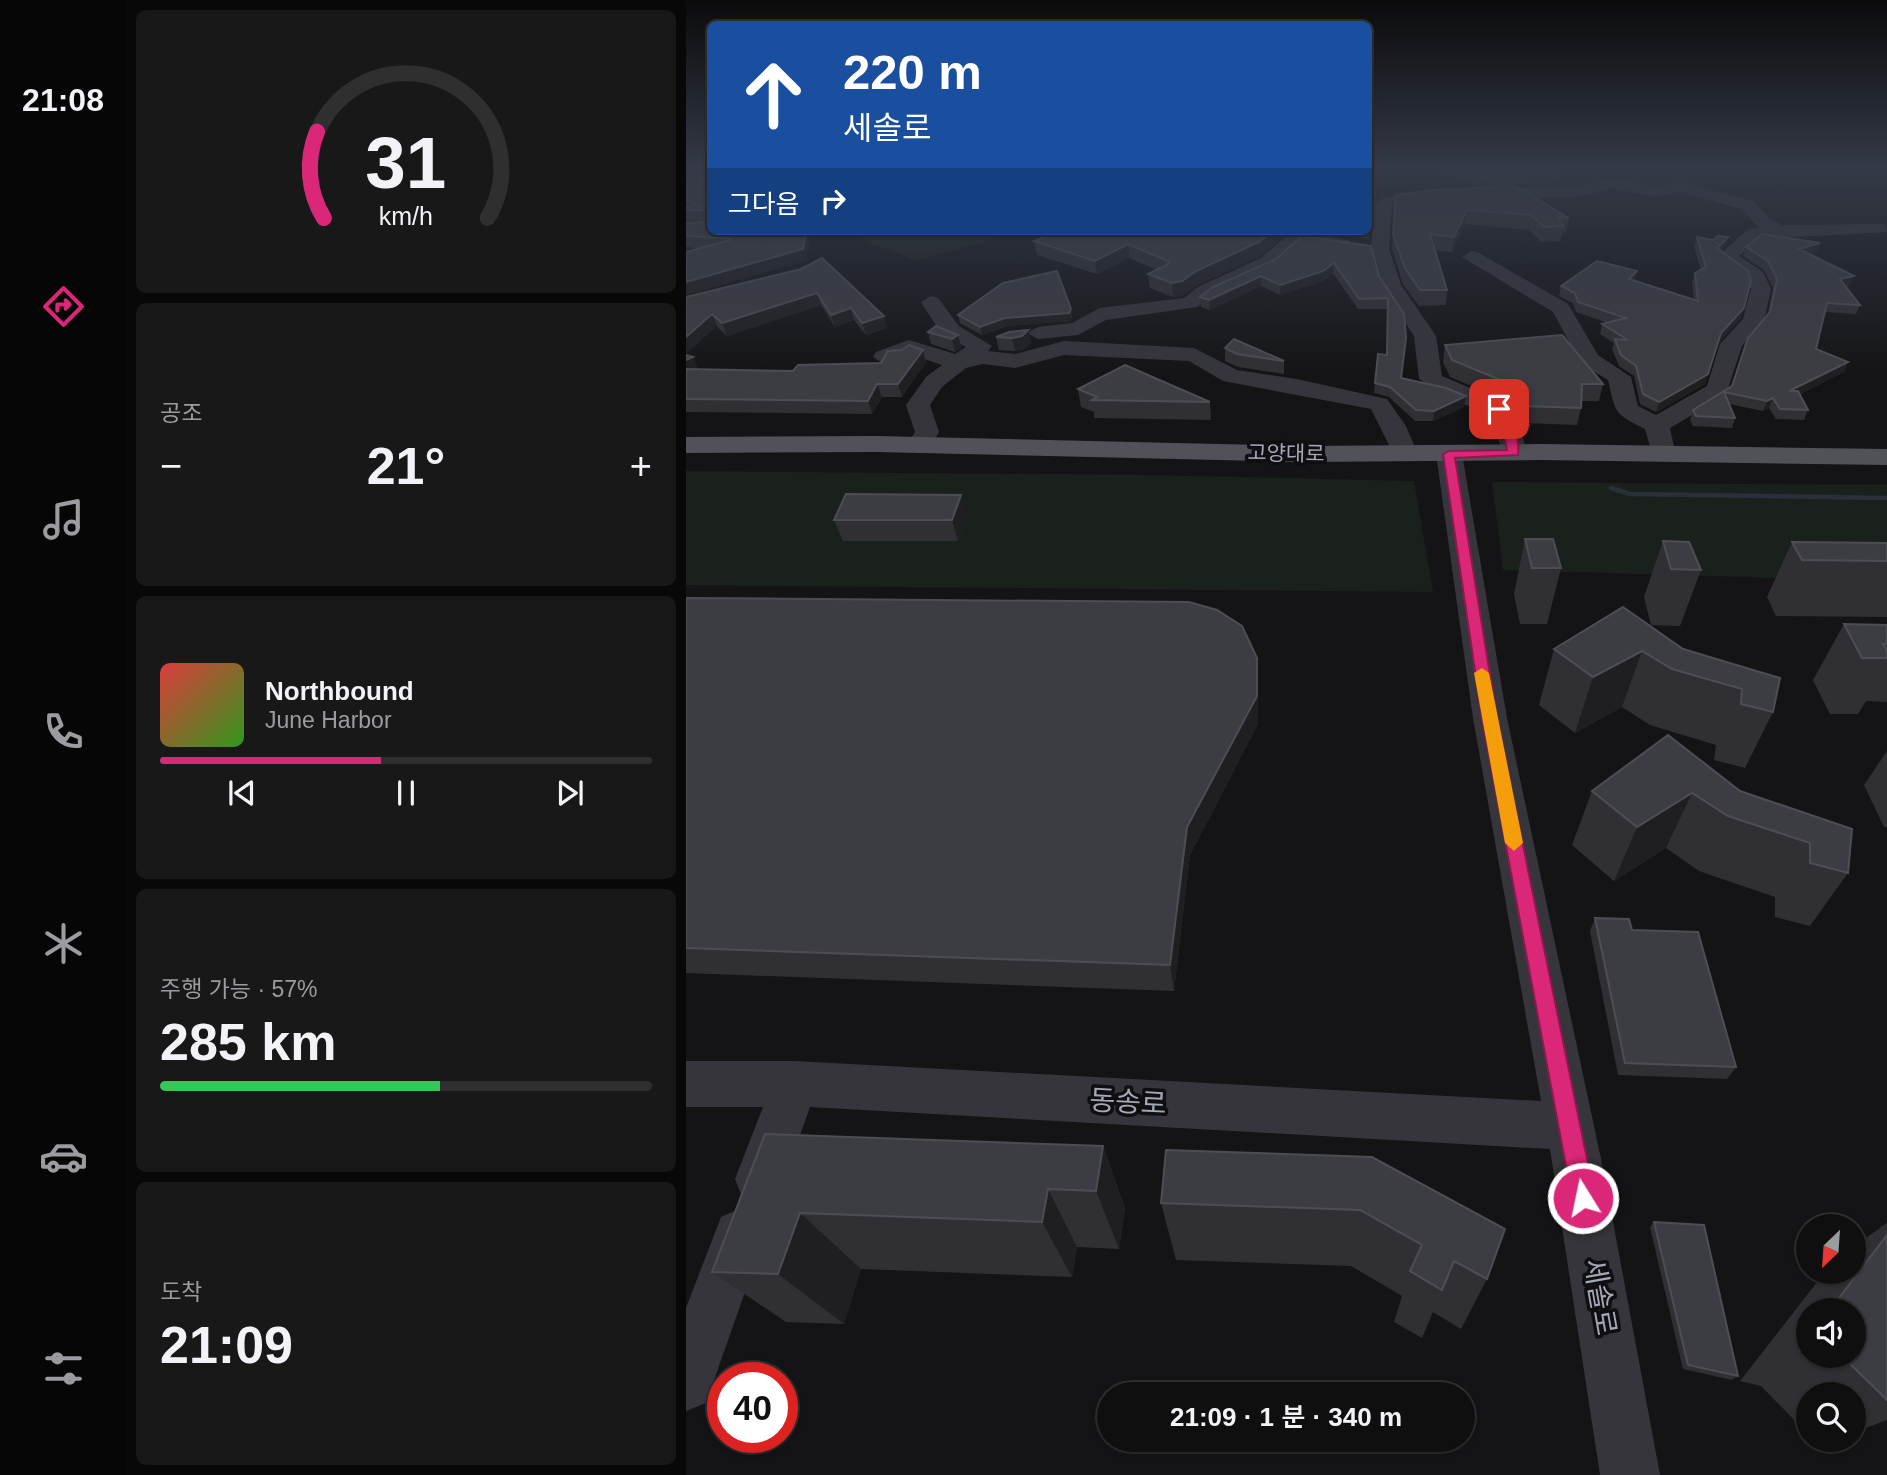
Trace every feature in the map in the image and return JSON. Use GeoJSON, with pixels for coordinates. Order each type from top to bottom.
{"type":"FeatureCollection","features":[{"type":"Feature","properties":{"kind":"main road","name":"고양대로"},"geometry":{"type":"LineString","coordinates":[[686,445],[920,445],[1405,454],[1887,457]]}},
{"type":"Feature","properties":{"kind":"street"},"geometry":{"type":"LineString","coordinates":[[920,445],[927,432],[918,405],[934,382],[981,346],[1013,336],[1078,329],[1100,314],[1190,303],[1205,291],[1268,262],[1295,239]]}},
{"type":"Feature","properties":{"kind":"street"},"geometry":{"type":"LineString","coordinates":[[1310,239],[1380,249]]}},
{"type":"Feature","properties":{"kind":"street"},"geometry":{"type":"LineString","coordinates":[[1381,239],[1380,249],[1391,285],[1425,336],[1431,379],[1459,394],[1499,409],[1508,427],[1514,453]]}},
{"type":"Feature","properties":{"kind":"street"},"geometry":{"type":"LineString","coordinates":[[1657,425],[1718,390],[1731,344],[1753,321],[1761,289],[1756,276],[1727,257],[1748,239]]}},
{"type":"Feature","properties":{"kind":"street"},"geometry":{"type":"LineString","coordinates":[[1472,257],[1561,307],[1589,359],[1619,377],[1627,410],[1657,425]]}},
{"type":"Feature","properties":{"kind":"street"},"geometry":{"type":"LineString","coordinates":[[931,302],[951,331],[981,346]]}},
{"type":"Feature","properties":{"kind":"street"},"geometry":{"type":"LineString","coordinates":[[884,357],[909,347],[959,363],[983,357],[1014,362],[1064,348],[1194,355],[1231,376],[1379,404],[1394,426],[1405,454]]}},
{"type":"Feature","properties":{"kind":"street"},"geometry":{"type":"LineString","coordinates":[[1657,425],[1663,456]]}},
{"type":"Feature","properties":{"kind":"street","name":"세솔로"},"geometry":{"type":"LineString","coordinates":[[1449,454],[1461,526],[1465,576],[1490,718],[1569,1126],[1630,1475]]}},
{"type":"Feature","properties":{"kind":"street","name":"동송로"},"geometry":{"type":"LineString","coordinates":[[686,1084],[795,1084],[1569,1126]]}},
{"type":"Feature","properties":{"kind":"street"},"geometry":{"type":"LineString","coordinates":[[686,1383],[795,1084]]}},
{"type":"Feature","properties":{"kind":"shaded area"},"geometry":{"type":"Polygon","coordinates":[[[860,239],[994,239],[916,261],[860,239]]]}},
{"type":"Feature","properties":{"kind":"shaded area"},"geometry":{"type":"Polygon","coordinates":[[[686,471],[1146,475],[1414,481],[1433,592],[686,585],[686,471]]]}},
{"type":"Feature","properties":{"kind":"shaded area"},"geometry":{"type":"Polygon","coordinates":[[[1492,482],[1887,485],[1887,581],[1503,570],[1492,482]]]}},
{"type":"Feature","properties":{"kind":"building"},"geometry":{"type":"Polygon","coordinates":[[[730,239],[805,239],[803,249],[686,282],[686,252],[733,239],[730,239]]]}},
{"type":"Feature","properties":{"kind":"building"},"geometry":{"type":"Polygon","coordinates":[[[1040,239],[1263,239],[1196,271],[1182,281],[1172,283],[1148,274],[1169,264],[1168,261],[1128,244],[1095,261],[1034,241],[1040,239]]]}},
{"type":"Feature","properties":{"kind":"building"},"geometry":{"type":"Polygon","coordinates":[[[1299,239],[1322,239],[1371,246],[1379,276],[1404,314],[1406,338],[1401,378],[1446,388],[1466,396],[1434,411],[1416,410],[1390,387],[1375,383],[1378,354],[1387,355],[1388,298],[1359,299],[1334,263],[1323,271],[1280,285],[1261,276],[1209,300],[1200,297],[1213,287],[1276,259],[1299,239]]]}},
{"type":"Feature","properties":{"kind":"building"},"geometry":{"type":"Polygon","coordinates":[[[1395,239],[1431,239],[1447,290],[1420,290],[1405,268],[1395,239]]]}},
{"type":"Feature","properties":{"kind":"building"},"geometry":{"type":"Polygon","coordinates":[[[1698,239],[1726,239],[1717,248],[1748,271],[1751,280],[1744,308],[1721,333],[1708,374],[1659,402],[1643,394],[1636,366],[1621,355],[1615,339],[1628,340],[1602,324],[1626,318],[1578,302],[1575,293],[1561,286],[1597,261],[1637,271],[1629,279],[1698,301],[1695,273],[1706,267],[1698,239]]]}},
{"type":"Feature","properties":{"kind":"building"},"geometry":{"type":"Polygon","coordinates":[[[1756,239],[1793,239],[1820,243],[1799,249],[1854,276],[1840,279],[1860,305],[1827,303],[1816,349],[1848,362],[1789,391],[1798,391],[1808,410],[1780,409],[1773,398],[1767,401],[1724,392],[1735,418],[1696,416],[1693,410],[1732,386],[1748,338],[1770,312],[1777,279],[1768,261],[1746,247],[1756,239]]]}},
{"type":"Feature","properties":{"kind":"building"},"geometry":{"type":"Polygon","coordinates":[[[822,258],[884,316],[862,323],[851,308],[831,315],[817,293],[722,323],[712,314],[686,337],[686,297],[801,269],[822,258]]]}},
{"type":"Feature","properties":{"kind":"building"},"geometry":{"type":"Polygon","coordinates":[[[1057,271],[1071,309],[1069,313],[1005,318],[980,327],[958,315],[1003,283],[1057,271]]]}},
{"type":"Feature","properties":{"kind":"building"},"geometry":{"type":"Polygon","coordinates":[[[936,326],[958,335],[952,339],[928,332],[936,326]]]}},
{"type":"Feature","properties":{"kind":"building"},"geometry":{"type":"Polygon","coordinates":[[[1028,330],[1022,336],[996,337],[1009,332],[1028,330]]]}},
{"type":"Feature","properties":{"kind":"building"},"geometry":{"type":"Polygon","coordinates":[[[1562,335],[1603,384],[1582,384],[1581,408],[1524,406],[1514,381],[1505,382],[1452,360],[1445,345],[1562,335]]]}},
{"type":"Feature","properties":{"kind":"building"},"geometry":{"type":"Polygon","coordinates":[[[1234,339],[1284,361],[1237,354],[1225,348],[1234,339]]]}},
{"type":"Feature","properties":{"kind":"building"},"geometry":{"type":"Polygon","coordinates":[[[909,345],[923,350],[898,384],[877,384],[868,401],[686,399],[686,369],[793,371],[798,365],[881,363],[888,351],[902,350],[909,345]]]}},
{"type":"Feature","properties":{"kind":"building"},"geometry":{"type":"Polygon","coordinates":[[[1125,365],[1210,402],[1092,400],[1097,397],[1078,389],[1125,365]]]}},
{"type":"Feature","properties":{"kind":"building"},"geometry":{"type":"Polygon","coordinates":[[[846,494],[961,495],[952,520],[834,520],[846,494]]]}},
{"type":"Feature","properties":{"kind":"building"},"geometry":{"type":"Polygon","coordinates":[[[1525,539],[1553,539],[1561,568],[1532,568],[1525,539]]]}},
{"type":"Feature","properties":{"kind":"building"},"geometry":{"type":"Polygon","coordinates":[[[1663,541],[1689,542],[1701,570],[1671,569],[1663,541]]]}},
{"type":"Feature","properties":{"kind":"building"},"geometry":{"type":"Polygon","coordinates":[[[1792,542],[1887,543],[1887,561],[1802,560],[1792,542]]]}},
{"type":"Feature","properties":{"kind":"building"},"geometry":{"type":"Polygon","coordinates":[[[686,598],[1189,602],[1217,610],[1242,626],[1257,658],[1257,696],[1187,827],[1170,965],[686,948],[686,598]]]}},
{"type":"Feature","properties":{"kind":"building"},"geometry":{"type":"Polygon","coordinates":[[[1623,607],[1683,649],[1780,678],[1773,712],[1741,704],[1742,689],[1672,669],[1642,651],[1593,677],[1554,649],[1623,607]]]}},
{"type":"Feature","properties":{"kind":"building"},"geometry":{"type":"Polygon","coordinates":[[[1844,624],[1887,625],[1887,644],[1883,644],[1887,650],[1887,658],[1862,658],[1844,624]]]}},
{"type":"Feature","properties":{"kind":"building"},"geometry":{"type":"Polygon","coordinates":[[[1668,735],[1740,791],[1852,829],[1848,873],[1810,863],[1810,843],[1728,816],[1692,793],[1637,827],[1592,791],[1668,735]]]}},
{"type":"Feature","properties":{"kind":"building"},"geometry":{"type":"Polygon","coordinates":[[[1595,918],[1629,919],[1632,930],[1698,932],[1736,1067],[1625,1063],[1595,918]]]}},
{"type":"Feature","properties":{"kind":"building"},"geometry":{"type":"Polygon","coordinates":[[[765,1134],[1103,1146],[1096,1191],[1048,1189],[1042,1222],[800,1213],[778,1274],[712,1272],[765,1134]]]}},
{"type":"Feature","properties":{"kind":"building"},"geometry":{"type":"Polygon","coordinates":[[[1166,1150],[1372,1157],[1505,1229],[1487,1279],[1454,1261],[1442,1290],[1410,1271],[1422,1245],[1360,1210],[1161,1203],[1166,1150]]]}},
{"type":"Feature","properties":{"kind":"building"},"geometry":{"type":"Polygon","coordinates":[[[1654,1222],[1704,1225],[1738,1376],[1688,1365],[1654,1222]]]}},
{"type":"Feature","properties":{"kind":"building"},"geometry":{"type":"Polygon","coordinates":[[[1887,1235],[1887,1400],[1854,1368],[1866,1368],[1866,1298],[1839,1298],[1850,1284],[1866,1284],[1866,1263],[1887,1235]]]}},
{"type":"Feature","properties":{"kind":"waterway"},"geometry":{"type":"LineString","coordinates":[[1611,488],[1630,494],[1887,498]]}},
{"type":"Feature","properties":{"kind":"slow traffic"},"geometry":{"type":"LineString","coordinates":[[1482,673],[1514,843]]}},
{"type":"Feature","properties":{"kind":"route"},"geometry":{"type":"LineString","coordinates":[[1499,409],[1508,427],[1514,453],[1449,454],[1459,511],[1465,576],[1490,718],[1583,1198]]}}]}
